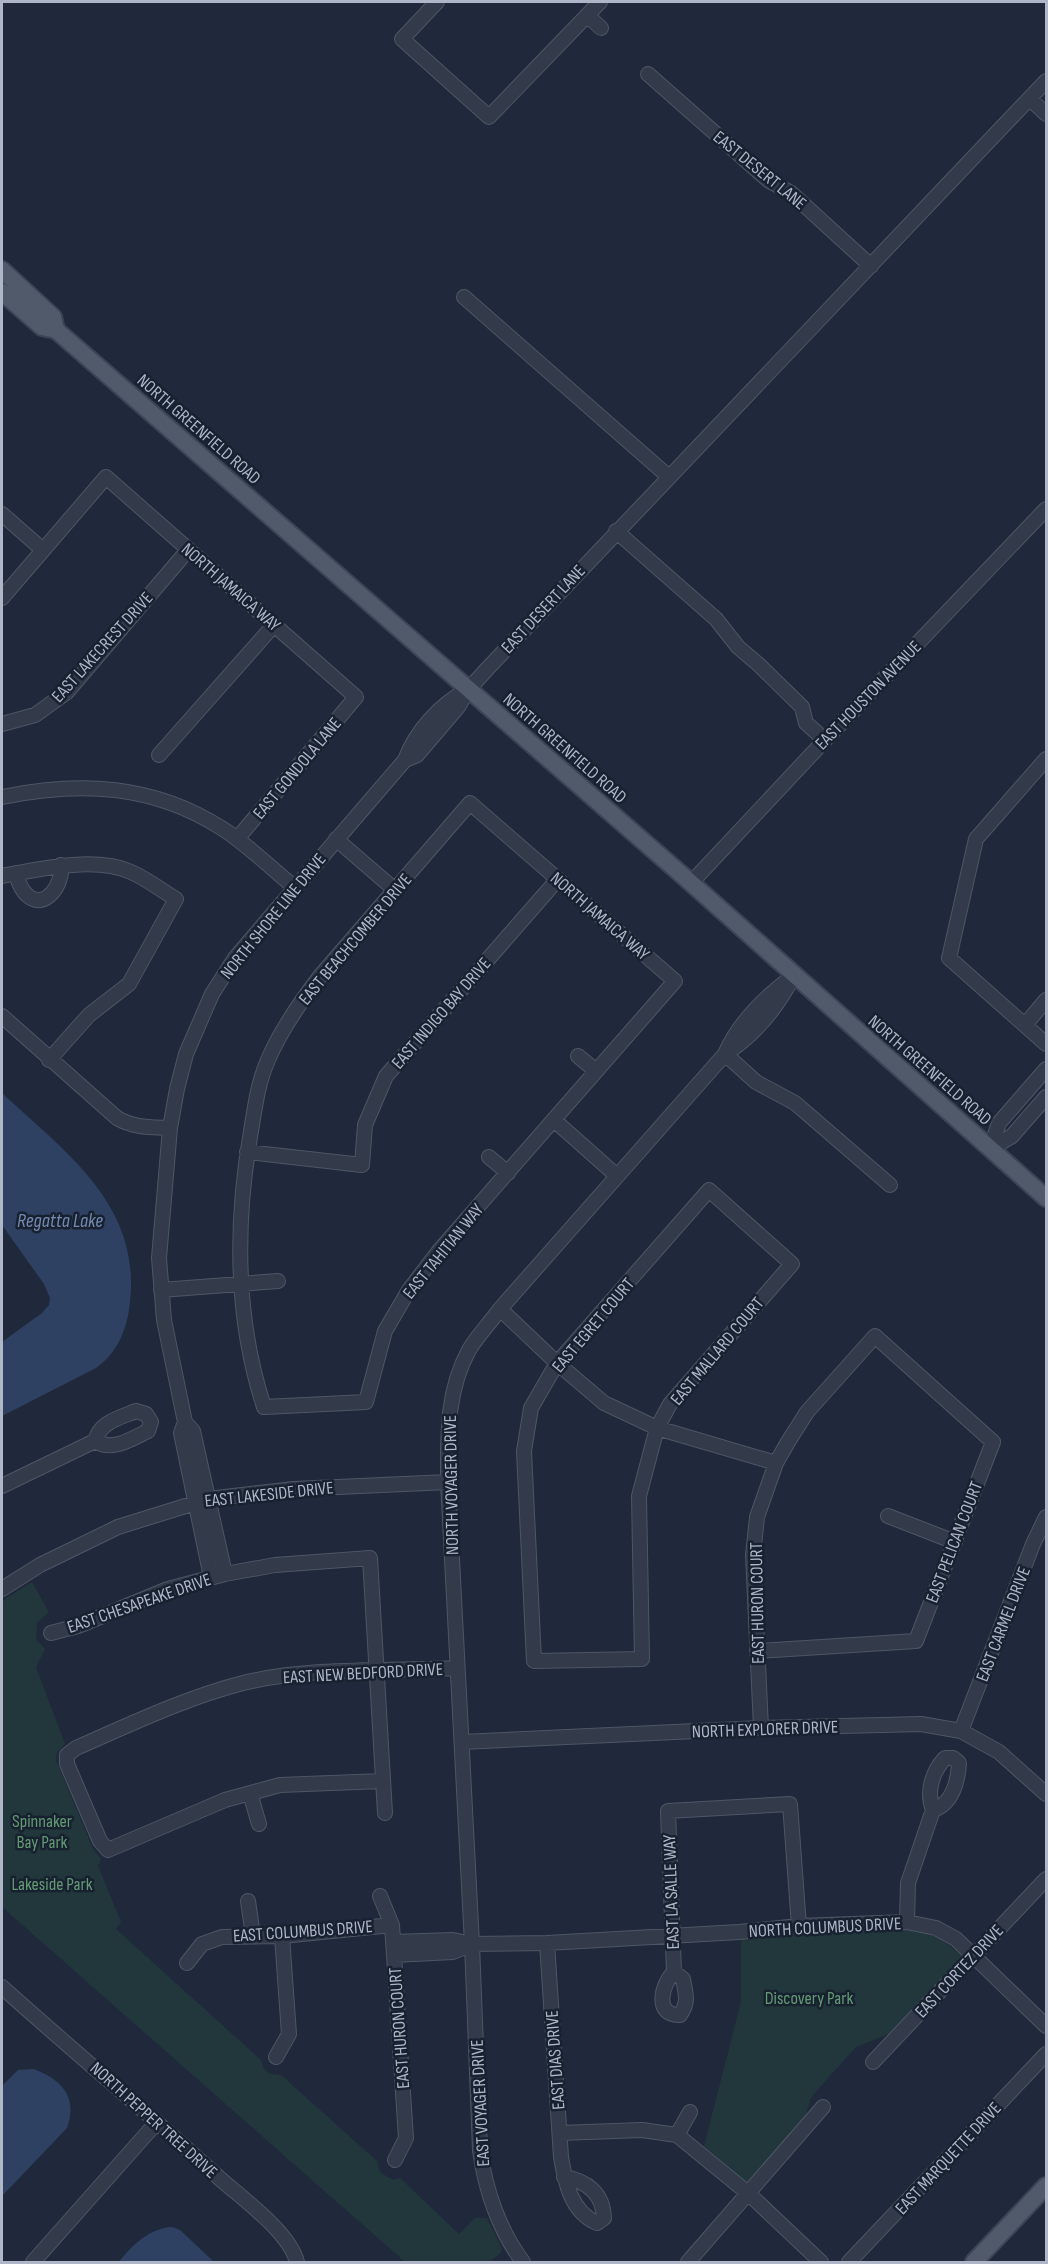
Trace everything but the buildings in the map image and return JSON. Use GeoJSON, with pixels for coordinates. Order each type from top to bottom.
{"type":"FeatureCollection","features":[{"type":"Feature","properties":{"kind":"main road","name":"NORTH GREENFIELD ROAD"},"geometry":{"type":"LineString","coordinates":[[3,277],[53,316],[57,330]]}},
{"type":"Feature","properties":{"kind":"main road","name":"NORTH GREENFIELD ROAD"},"geometry":{"type":"LineString","coordinates":[[2,292],[42,327],[57,330],[691,883],[1047,1198]]}},
{"type":"Feature","properties":{"kind":"main road"},"geometry":{"type":"LineString","coordinates":[[974,2262],[1047,2186]]}},
{"type":"Feature","properties":{"kind":"street"},"geometry":{"type":"LineString","coordinates":[[437,2],[402,39],[489,117],[600,2]]}},
{"type":"Feature","properties":{"kind":"street"},"geometry":{"type":"LineString","coordinates":[[587,15],[601,28]]}},
{"type":"Feature","properties":{"kind":"street","name":"EAST DESERT LANE"},"geometry":{"type":"LineString","coordinates":[[648,74],[768,180],[791,193],[871,266]]}},
{"type":"Feature","properties":{"kind":"street","name":"EAST DESERT LANE"},"geometry":{"type":"LineString","coordinates":[[468,690],[616,531],[1047,81]]}},
{"type":"Feature","properties":{"kind":"street"},"geometry":{"type":"LineString","coordinates":[[1030,99],[1047,114]]}},
{"type":"Feature","properties":{"kind":"street"},"geometry":{"type":"LineString","coordinates":[[464,297],[669,477]]}},
{"type":"Feature","properties":{"kind":"street","name":"NORTH JAMAICA WAY"},"geometry":{"type":"LineString","coordinates":[[43,550],[106,477],[356,697]]}},
{"type":"Feature","properties":{"kind":"street","name":"EAST HOUSTON AVENUE"},"geometry":{"type":"LineString","coordinates":[[691,883],[1047,509]]}},
{"type":"Feature","properties":{"kind":"street"},"geometry":{"type":"LineString","coordinates":[[2,514],[43,550],[2,598]]}},
{"type":"Feature","properties":{"kind":"street"},"geometry":{"type":"LineString","coordinates":[[616,531],[716,619],[738,647],[802,707],[806,723],[825,740]]}},
{"type":"Feature","properties":{"kind":"street","name":"EAST LAKECREST DRIVE"},"geometry":{"type":"LineString","coordinates":[[2,724],[35,715],[67,692],[188,550]]}},
{"type":"Feature","properties":{"kind":"street"},"geometry":{"type":"LineString","coordinates":[[159,755],[273,625]]}},
{"type":"Feature","properties":{"kind":"street","name":"NORTH SHORE LINE DRIVE"},"geometry":{"type":"LineString","coordinates":[[218,1576],[202,1501],[193,1431],[185,1422],[169,1348],[161,1290],[160,1235],[170,1128],[186,1054],[212,994],[235,958],[405,760],[412,742],[449,699],[468,690]]}},
{"type":"Feature","properties":{"kind":"street","name":"EAST GONDOLA LANE"},"geometry":{"type":"LineString","coordinates":[[237,839],[356,697]]}},
{"type":"Feature","properties":{"kind":"street"},"geometry":{"type":"LineString","coordinates":[[1047,759],[976,839],[949,958],[1047,1044]]}},
{"type":"Feature","properties":{"kind":"street"},"geometry":{"type":"LineString","coordinates":[[2,797],[66,787],[98,788],[133,792],[180,806],[237,839],[294,887]]}},
{"type":"Feature","properties":{"kind":"street","name":"NORTH JAMAICA WAY"},"geometry":{"type":"LineString","coordinates":[[470,803],[675,981]]}},
{"type":"Feature","properties":{"kind":"street","name":"EAST BEACHCOMBER DRIVE"},"geometry":{"type":"LineString","coordinates":[[264,1407],[251,1360],[241,1285],[239,1244],[247,1152],[257,1095],[267,1061],[281,1033],[321,975],[470,803]]}},
{"type":"Feature","properties":{"kind":"street"},"geometry":{"type":"LineString","coordinates":[[336,839],[395,890]]}},
{"type":"Feature","properties":{"kind":"street"},"geometry":{"type":"LineString","coordinates":[[2,876],[62,866],[92,864],[130,871],[176,899],[129,984],[89,1015],[49,1060]]}},
{"type":"Feature","properties":{"kind":"street"},"geometry":{"type":"LineString","coordinates":[[16,873],[20,886],[27,895],[36,900],[45,899],[53,893],[59,883],[63,875],[62,866]]}},
{"type":"Feature","properties":{"kind":"street","name":"EAST INDIGO BAY DRIVE"},"geometry":{"type":"LineString","coordinates":[[247,1152],[362,1165],[365,1125],[386,1076],[558,879]]}},
{"type":"Feature","properties":{"kind":"street","name":"NORTH VOYAGER DRIVE"},"geometry":{"type":"LineString","coordinates":[[472,1944],[448,1482],[449,1411],[455,1382],[469,1350],[500,1310],[725,1054],[733,1035],[772,992],[794,975]]}},
{"type":"Feature","properties":{"kind":"street","name":"EAST TAHITIAN WAY"},"geometry":{"type":"LineString","coordinates":[[264,1407],[366,1402],[385,1331],[409,1290],[438,1252],[675,981]]}},
{"type":"Feature","properties":{"kind":"street"},"geometry":{"type":"LineString","coordinates":[[1024,1025],[1047,1000]]}},
{"type":"Feature","properties":{"kind":"street"},"geometry":{"type":"LineString","coordinates":[[2,1016],[117,1118],[139,1127],[170,1128]]}},
{"type":"Feature","properties":{"kind":"street"},"geometry":{"type":"LineString","coordinates":[[725,1054],[756,1082],[795,1103],[890,1185]]}},
{"type":"Feature","properties":{"kind":"street"},"geometry":{"type":"LineString","coordinates":[[578,1056],[596,1071]]}},
{"type":"Feature","properties":{"kind":"street"},"geometry":{"type":"LineString","coordinates":[[990,1149],[999,1123],[1047,1069]]}},
{"type":"Feature","properties":{"kind":"street"},"geometry":{"type":"LineString","coordinates":[[990,1149],[1012,1136],[1047,1097]]}},
{"type":"Feature","properties":{"kind":"street"},"geometry":{"type":"LineString","coordinates":[[554,1120],[618,1176]]}},
{"type":"Feature","properties":{"kind":"street"},"geometry":{"type":"LineString","coordinates":[[489,1157],[508,1173]]}},
{"type":"Feature","properties":{"kind":"street","name":"EAST EGRET COURT"},"geometry":{"type":"LineString","coordinates":[[642,1659],[534,1661],[524,1451],[531,1408],[557,1364],[709,1190],[792,1263]]}},
{"type":"Feature","properties":{"kind":"street","name":"EAST MALLARD COURT"},"geometry":{"type":"LineString","coordinates":[[642,1659],[639,1496],[657,1428],[670,1404],[792,1263]]}},
{"type":"Feature","properties":{"kind":"street"},"geometry":{"type":"LineString","coordinates":[[161,1290],[278,1281]]}},
{"type":"Feature","properties":{"kind":"street"},"geometry":{"type":"LineString","coordinates":[[500,1310],[557,1364],[604,1402],[657,1428],[776,1463]]}},
{"type":"Feature","properties":{"kind":"street","name":"EAST HURON COURT"},"geometry":{"type":"LineString","coordinates":[[761,1728],[753,1556],[757,1517],[776,1463],[807,1412],[875,1336],[993,1442]]}},
{"type":"Feature","properties":{"kind":"street"},"geometry":{"type":"LineString","coordinates":[[2,1486],[94,1441]]}},
{"type":"Feature","properties":{"kind":"street","name":"EAST PELICAN COURT"},"geometry":{"type":"LineString","coordinates":[[758,1651],[916,1641],[993,1442]]}},
{"type":"Feature","properties":{"kind":"street","name":"EAST LAKESIDE DRIVE"},"geometry":{"type":"LineString","coordinates":[[2,1589],[40,1565],[118,1527],[202,1501],[294,1489],[448,1482]]}},
{"type":"Feature","properties":{"kind":"street"},"geometry":{"type":"LineString","coordinates":[[888,1516],[955,1542]]}},
{"type":"Feature","properties":{"kind":"street","name":"EAST CARMEL DRIVE"},"geometry":{"type":"LineString","coordinates":[[961,1731],[1034,1544],[1046,1521]]}},
{"type":"Feature","properties":{"kind":"street","name":"EAST CHESAPEAKE DRIVE"},"geometry":{"type":"LineString","coordinates":[[51,1632],[78,1626],[168,1589],[218,1576],[275,1565],[370,1557],[377,1671]]}},
{"type":"Feature","properties":{"kind":"street","name":"EAST NEW BEDFORD DRIVE"},"geometry":{"type":"LineString","coordinates":[[250,1793],[225,1800],[108,1850],[100,1841],[66,1764],[67,1755],[76,1748],[197,1696],[236,1685],[309,1673],[457,1668]]}},
{"type":"Feature","properties":{"kind":"street"},"geometry":{"type":"LineString","coordinates":[[377,1671],[385,1813]]}},
{"type":"Feature","properties":{"kind":"street","name":"NORTH EXPLORER DRIVE"},"geometry":{"type":"LineString","coordinates":[[462,1742],[761,1728],[921,1724],[961,1731],[999,1752],[1047,1794]]}},
{"type":"Feature","properties":{"kind":"street"},"geometry":{"type":"LineString","coordinates":[[259,1824],[250,1793],[280,1785],[382,1781]]}},
{"type":"Feature","properties":{"kind":"street","name":"EAST LA SALLE WAY"},"geometry":{"type":"LineString","coordinates":[[674,1972],[668,1811],[790,1804],[799,1926]]}},
{"type":"Feature","properties":{"kind":"street"},"geometry":{"type":"LineString","coordinates":[[907,1922],[908,1883],[933,1810]]}},
{"type":"Feature","properties":{"kind":"street","name":"EAST CORTEZ DRIVE"},"geometry":{"type":"LineString","coordinates":[[873,2062],[1047,1880]]}},
{"type":"Feature","properties":{"kind":"street","name":"EAST HURON COURT"},"geometry":{"type":"LineString","coordinates":[[380,1896],[392,1925],[405,2138],[395,2160]]}},
{"type":"Feature","properties":{"kind":"street"},"geometry":{"type":"LineString","coordinates":[[249,1901],[253,1936]]}},
{"type":"Feature","properties":{"kind":"street","name":"NORTH COLUMBUS DRIVE"},"geometry":{"type":"LineString","coordinates":[[672,1935],[799,1926],[907,1922],[936,1928],[956,1939],[1047,2026]]}},
{"type":"Feature","properties":{"kind":"street","name":"EAST COLUMBUS DRIVE"},"geometry":{"type":"LineString","coordinates":[[187,1963],[202,1944],[222,1937],[282,1936],[392,1925]]}},
{"type":"Feature","properties":{"kind":"street"},"geometry":{"type":"LineString","coordinates":[[394,1948],[453,1952],[472,1944],[547,1943],[672,1935]]}},
{"type":"Feature","properties":{"kind":"street"},"geometry":{"type":"LineString","coordinates":[[276,2057],[289,2034],[282,1936]]}},
{"type":"Feature","properties":{"kind":"street","name":"EAST DIAS DRIVE"},"geometry":{"type":"LineString","coordinates":[[547,1943],[564,2177]]}},
{"type":"Feature","properties":{"kind":"street","name":"EAST VOYAGER DRIVE"},"geometry":{"type":"LineString","coordinates":[[472,1944],[480,2150],[483,2170],[494,2207],[516,2260]]}},
{"type":"Feature","properties":{"kind":"street","name":"NORTH PEPPER TREE DRIVE"},"geometry":{"type":"LineString","coordinates":[[2,1988],[158,2122],[279,2232],[297,2262]]}},
{"type":"Feature","properties":{"kind":"street","name":"EAST MARQUETTE DRIVE"},"geometry":{"type":"LineString","coordinates":[[849,2262],[1047,2054]]}},
{"type":"Feature","properties":{"kind":"street"},"geometry":{"type":"LineString","coordinates":[[688,2262],[823,2107]]}},
{"type":"Feature","properties":{"kind":"street"},"geometry":{"type":"LineString","coordinates":[[677,2135],[690,2112]]}},
{"type":"Feature","properties":{"kind":"street"},"geometry":{"type":"LineString","coordinates":[[33,2262],[158,2122]]}},
{"type":"Feature","properties":{"kind":"street"},"geometry":{"type":"LineString","coordinates":[[560,2133],[642,2130],[677,2135],[749,2194],[821,2262]]}},
{"type":"Feature","properties":{"kind":"green space","name":"Lakeside Park"},"geometry":{"type":"Polygon","coordinates":[[[32,1582],[49,1612],[37,1623],[36,1639],[45,1649],[36,1667],[65,1744],[57,1752],[56,1760],[93,1849],[101,1859],[98,1866],[121,1922],[116,1929],[261,2060],[267,2072],[281,2075],[377,2161],[380,2172],[393,2180],[400,2178],[459,2234],[475,2218],[487,2218],[502,2249],[500,2254],[489,2262],[405,2262],[2,1907],[2,1601],[32,1582]]]}},
{"type":"Feature","properties":{"kind":"green space","name":"Discovery Park"},"geometry":{"type":"Polygon","coordinates":[[[902,1926],[936,1937],[965,1959],[889,2034],[856,2047],[812,2096],[802,2125],[752,2186],[704,2146],[741,2002],[741,1936],[902,1926]]]}},
{"type":"Feature","properties":{"kind":"water","name":"Regatta Lake"},"geometry":{"type":"Polygon","coordinates":[[[2,1093],[73,1159],[94,1183],[111,1208],[124,1236],[130,1267],[130,1302],[121,1339],[104,1361],[96,1368],[2,1416],[2,1342],[42,1313],[49,1305],[50,1298],[44,1284],[2,1225],[2,1093]]]}},
{"type":"Feature","properties":{"kind":"water"},"geometry":{"type":"Polygon","coordinates":[[[34,2069],[60,2084],[69,2099],[70,2117],[67,2128],[2,2196],[2,2086],[18,2070],[34,2069]]]}},
{"type":"Feature","properties":{"kind":"water"},"geometry":{"type":"Polygon","coordinates":[[[172,2227],[180,2230],[214,2262],[119,2262],[142,2238],[156,2230],[172,2227]]]}},
{"type":"Feature","properties":{"kind":"park label","name":"Spinnaker Bay Park"},"geometry":{"type":"Point","coordinates":[42,1831]}}]}
